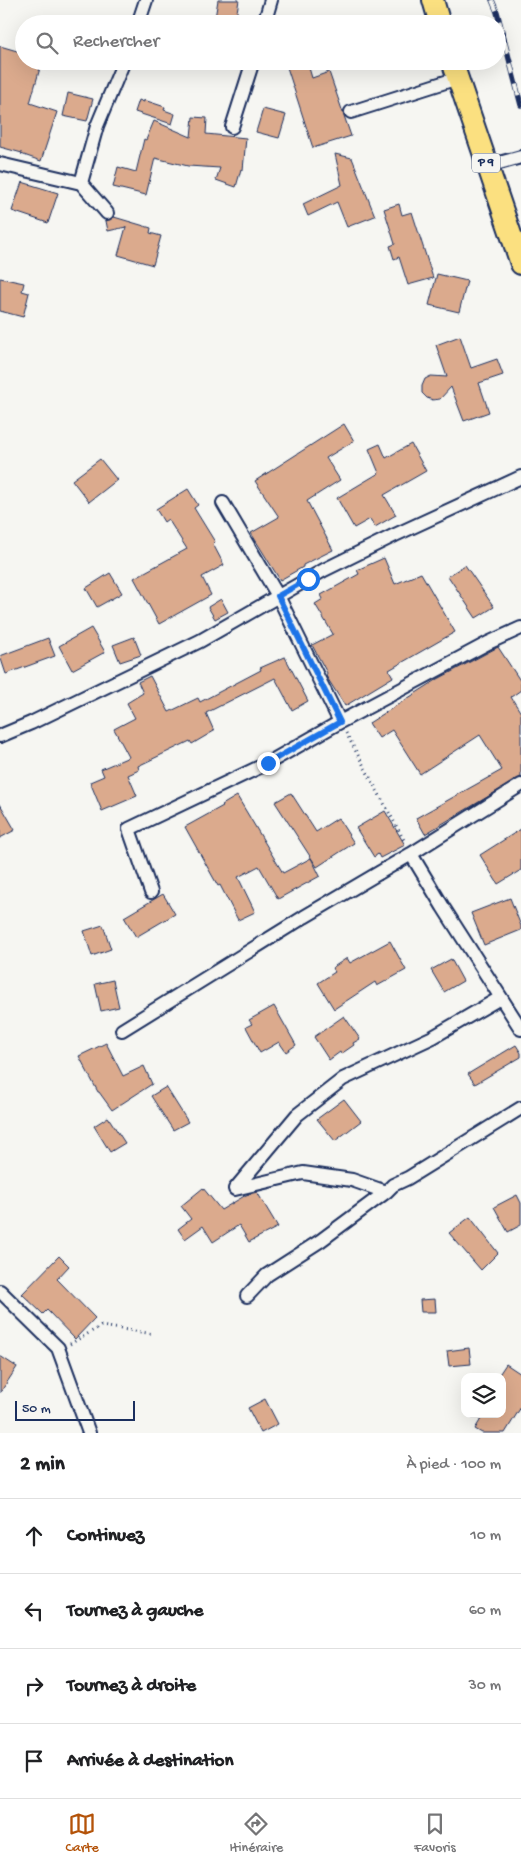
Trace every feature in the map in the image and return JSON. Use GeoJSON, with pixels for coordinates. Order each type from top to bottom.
{"type":"FeatureCollection","features":[{"type":"Feature","properties":{"kind":"main road"},"geometry":{"type":"LineString","coordinates":[[433,0],[437,15]]}},
{"type":"Feature","properties":{"kind":"main road","name":"P 9"},"geometry":{"type":"LineString","coordinates":[[455,70],[521,264]]}},
{"type":"Feature","properties":{"kind":"street"},"geometry":{"type":"LineString","coordinates":[[141,15],[146,0]]}},
{"type":"Feature","properties":{"kind":"street"},"geometry":{"type":"LineString","coordinates":[[267,15],[271,0]]}},
{"type":"Feature","properties":{"kind":"street"},"geometry":{"type":"LineString","coordinates":[[82,184],[97,126],[120,70]]}},
{"type":"Feature","properties":{"kind":"street"},"geometry":{"type":"LineString","coordinates":[[232,127],[250,70]]}},
{"type":"Feature","properties":{"kind":"street"},"geometry":{"type":"LineString","coordinates":[[351,112],[455,70]]}},
{"type":"Feature","properties":{"kind":"street"},"geometry":{"type":"LineString","coordinates":[[488,166],[521,156]]}},
{"type":"Feature","properties":{"kind":"street"},"geometry":{"type":"LineString","coordinates":[[0,164],[82,184],[107,213]]}},
{"type":"Feature","properties":{"kind":"street"},"geometry":{"type":"LineString","coordinates":[[0,736],[31,723],[200,641],[324,570],[521,477]]}},
{"type":"Feature","properties":{"kind":"street"},"geometry":{"type":"LineString","coordinates":[[223,503],[278,596],[340,722]]}},
{"type":"Feature","properties":{"kind":"street"},"geometry":{"type":"LineString","coordinates":[[151,892],[129,829],[268,763],[340,722],[521,628]]}},
{"type":"Feature","properties":{"kind":"street"},"geometry":{"type":"LineString","coordinates":[[122,1030],[304,917],[412,854],[521,785]]}},
{"type":"Feature","properties":{"kind":"street"},"geometry":{"type":"LineString","coordinates":[[412,854],[521,1029]]}},
{"type":"Feature","properties":{"kind":"street"},"geometry":{"type":"LineString","coordinates":[[386,1192],[352,1180],[304,1172],[235,1189],[297,1114],[343,1079],[433,1037],[500,998]]}},
{"type":"Feature","properties":{"kind":"street"},"geometry":{"type":"LineString","coordinates":[[247,1296],[267,1275],[320,1241],[393,1185],[408,1178],[521,1108]]}},
{"type":"Feature","properties":{"kind":"street"},"geometry":{"type":"LineString","coordinates":[[0,1291],[58,1348],[89,1433]]}},
{"type":"Feature","properties":{"kind":"path"},"geometry":{"type":"LineString","coordinates":[[340,722],[412,854]]}},
{"type":"Feature","properties":{"kind":"path"},"geometry":{"type":"LineString","coordinates":[[61,1357],[70,1344],[101,1326],[154,1334]]}},
{"type":"Feature","properties":{"kind":"building"},"geometry":{"type":"Polygon","coordinates":[[[218,0],[239,0],[236,15],[216,15],[218,0]]]}},
{"type":"Feature","properties":{"kind":"building"},"geometry":{"type":"Polygon","coordinates":[[[0,46],[15,50],[15,70],[39,70],[30,103],[57,112],[41,161],[0,147],[0,46]]]}},
{"type":"Feature","properties":{"kind":"building"},"geometry":{"type":"Polygon","coordinates":[[[288,70],[310,70],[312,78],[329,72],[351,136],[313,148],[288,70]]]}},
{"type":"Feature","properties":{"kind":"building"},"geometry":{"type":"Polygon","coordinates":[[[68,93],[93,99],[87,121],[63,116],[68,93]]]}},
{"type":"Feature","properties":{"kind":"building"},"geometry":{"type":"Polygon","coordinates":[[[139,100],[165,107],[164,110],[175,114],[172,124],[135,112],[139,100]]]}},
{"type":"Feature","properties":{"kind":"building"},"geometry":{"type":"Polygon","coordinates":[[[263,109],[286,115],[279,138],[256,132],[263,109]]]}},
{"type":"Feature","properties":{"kind":"building"},"geometry":{"type":"Polygon","coordinates":[[[193,117],[207,118],[206,134],[246,138],[243,170],[241,169],[236,187],[216,180],[220,168],[188,166],[155,158],[146,195],[113,187],[118,167],[136,172],[144,139],[146,140],[154,121],[191,137],[193,117]]]}},
{"type":"Feature","properties":{"kind":"building"},"geometry":{"type":"Polygon","coordinates":[[[335,154],[352,158],[375,216],[347,227],[337,202],[308,216],[303,204],[342,185],[335,154]]]}},
{"type":"Feature","properties":{"kind":"building"},"geometry":{"type":"Polygon","coordinates":[[[22,182],[58,193],[48,223],[12,211],[22,182]]]}},
{"type":"Feature","properties":{"kind":"building"},"geometry":{"type":"Polygon","coordinates":[[[399,204],[402,215],[412,212],[433,278],[408,285],[399,257],[394,259],[390,246],[395,244],[384,209],[399,204]]]}},
{"type":"Feature","properties":{"kind":"building"},"geometry":{"type":"Polygon","coordinates":[[[114,217],[151,228],[150,233],[161,236],[153,265],[118,255],[126,227],[108,231],[106,221],[114,217]]]}},
{"type":"Feature","properties":{"kind":"building"},"geometry":{"type":"Polygon","coordinates":[[[437,274],[467,281],[459,312],[429,305],[437,274]]]}},
{"type":"Feature","properties":{"kind":"building"},"geometry":{"type":"Polygon","coordinates":[[[0,278],[24,283],[22,291],[29,293],[23,317],[0,311],[0,278]]]}},
{"type":"Feature","properties":{"kind":"building"},"geometry":{"type":"Polygon","coordinates":[[[460,336],[471,368],[497,359],[503,375],[479,383],[489,412],[464,421],[451,387],[440,399],[433,400],[427,398],[422,393],[425,379],[431,376],[447,377],[436,345],[460,336]]]}},
{"type":"Feature","properties":{"kind":"building"},"geometry":{"type":"Polygon","coordinates":[[[344,424],[354,441],[326,458],[340,480],[307,501],[333,550],[303,565],[303,567],[280,580],[251,533],[279,517],[255,481],[344,424]]]}},
{"type":"Feature","properties":{"kind":"building"},"geometry":{"type":"Polygon","coordinates":[[[380,444],[386,458],[411,444],[426,471],[384,495],[396,515],[375,527],[370,519],[354,528],[337,498],[379,473],[369,449],[380,444]]]}},
{"type":"Feature","properties":{"kind":"building"},"geometry":{"type":"Polygon","coordinates":[[[100,459],[117,480],[89,502],[72,480],[100,459]]]}},
{"type":"Feature","properties":{"kind":"building"},"geometry":{"type":"Polygon","coordinates":[[[188,489],[198,505],[194,508],[215,542],[213,544],[224,565],[202,577],[211,595],[159,624],[134,578],[187,549],[168,519],[164,522],[156,509],[188,489]]]}},
{"type":"Feature","properties":{"kind":"building"},"geometry":{"type":"Polygon","coordinates":[[[384,558],[395,584],[421,573],[455,632],[389,670],[393,677],[345,706],[326,676],[327,673],[312,645],[333,634],[315,604],[323,599],[321,595],[359,574],[357,570],[384,558]]]}},
{"type":"Feature","properties":{"kind":"building"},"geometry":{"type":"Polygon","coordinates":[[[465,565],[494,607],[476,618],[448,576],[465,565]]]}},
{"type":"Feature","properties":{"kind":"building"},"geometry":{"type":"Polygon","coordinates":[[[110,573],[122,593],[97,607],[86,588],[110,573]]]}},
{"type":"Feature","properties":{"kind":"building"},"geometry":{"type":"Polygon","coordinates":[[[221,599],[228,612],[215,619],[208,607],[221,599]]]}},
{"type":"Feature","properties":{"kind":"building"},"geometry":{"type":"Polygon","coordinates":[[[91,628],[105,652],[72,670],[59,646],[91,628]]]}},
{"type":"Feature","properties":{"kind":"building"},"geometry":{"type":"Polygon","coordinates":[[[134,637],[141,655],[120,662],[113,645],[134,637]]]}},
{"type":"Feature","properties":{"kind":"building"},"geometry":{"type":"Polygon","coordinates":[[[48,638],[55,656],[6,674],[0,656],[48,638]]]}},
{"type":"Feature","properties":{"kind":"building"},"geometry":{"type":"Polygon","coordinates":[[[498,647],[521,682],[521,690],[511,697],[521,713],[521,777],[425,834],[416,818],[502,770],[480,735],[420,774],[392,730],[379,738],[369,723],[438,679],[498,647]]]}},
{"type":"Feature","properties":{"kind":"building"},"geometry":{"type":"Polygon","coordinates":[[[285,657],[308,701],[292,710],[275,678],[206,713],[214,731],[192,744],[190,741],[138,766],[139,770],[128,775],[137,796],[102,811],[90,782],[104,776],[101,769],[129,757],[114,729],[135,718],[127,703],[143,693],[138,682],[150,676],[169,712],[198,698],[200,702],[261,670],[260,668],[285,657]]]}},
{"type":"Feature","properties":{"kind":"building"},"geometry":{"type":"Polygon","coordinates":[[[291,793],[316,832],[338,818],[354,843],[317,867],[275,802],[291,793]]]}},
{"type":"Feature","properties":{"kind":"building"},"geometry":{"type":"Polygon","coordinates":[[[237,796],[283,873],[311,858],[320,876],[278,899],[259,866],[238,877],[255,912],[238,920],[220,885],[218,886],[185,827],[237,796]]]}},
{"type":"Feature","properties":{"kind":"building"},"geometry":{"type":"Polygon","coordinates":[[[0,804],[15,830],[0,838],[0,804]]]}},
{"type":"Feature","properties":{"kind":"building"},"geometry":{"type":"Polygon","coordinates":[[[385,811],[405,845],[380,858],[378,854],[374,857],[356,828],[385,811]]]}},
{"type":"Feature","properties":{"kind":"building"},"geometry":{"type":"Polygon","coordinates":[[[521,829],[521,870],[498,884],[480,855],[521,829]]]}},
{"type":"Feature","properties":{"kind":"building"},"geometry":{"type":"Polygon","coordinates":[[[163,894],[175,914],[136,937],[124,917],[163,894]]]}},
{"type":"Feature","properties":{"kind":"building"},"geometry":{"type":"Polygon","coordinates":[[[510,898],[521,930],[484,945],[471,913],[510,898]]]}},
{"type":"Feature","properties":{"kind":"building"},"geometry":{"type":"Polygon","coordinates":[[[103,925],[111,949],[92,956],[84,931],[103,925]]]}},
{"type":"Feature","properties":{"kind":"building"},"geometry":{"type":"Polygon","coordinates":[[[390,941],[406,970],[377,986],[375,982],[334,1009],[318,983],[335,972],[332,968],[347,958],[350,963],[390,941]]]}},
{"type":"Feature","properties":{"kind":"building"},"geometry":{"type":"Polygon","coordinates":[[[451,959],[463,981],[444,992],[431,970],[451,959]]]}},
{"type":"Feature","properties":{"kind":"building"},"geometry":{"type":"Polygon","coordinates":[[[113,980],[119,1007],[101,1011],[95,984],[113,980]]]}},
{"type":"Feature","properties":{"kind":"building"},"geometry":{"type":"Polygon","coordinates":[[[274,1006],[296,1045],[286,1052],[279,1042],[260,1053],[246,1027],[252,1024],[249,1020],[274,1006]]]}},
{"type":"Feature","properties":{"kind":"building"},"geometry":{"type":"Polygon","coordinates":[[[344,1016],[360,1039],[341,1054],[340,1052],[329,1060],[314,1037],[344,1016]]]}},
{"type":"Feature","properties":{"kind":"building"},"geometry":{"type":"Polygon","coordinates":[[[106,1043],[123,1076],[144,1066],[152,1084],[112,1110],[98,1092],[79,1056],[106,1043]]]}},
{"type":"Feature","properties":{"kind":"building"},"geometry":{"type":"Polygon","coordinates":[[[516,1045],[521,1053],[521,1057],[475,1084],[468,1074],[516,1045]]]}},
{"type":"Feature","properties":{"kind":"building"},"geometry":{"type":"Polygon","coordinates":[[[166,1087],[188,1122],[173,1130],[151,1096],[166,1087]]]}},
{"type":"Feature","properties":{"kind":"building"},"geometry":{"type":"Polygon","coordinates":[[[344,1099],[361,1121],[335,1141],[317,1119],[344,1099]]]}},
{"type":"Feature","properties":{"kind":"building"},"geometry":{"type":"Polygon","coordinates":[[[108,1117],[125,1143],[110,1152],[94,1126],[108,1117]]]}},
{"type":"Feature","properties":{"kind":"building"},"geometry":{"type":"Polygon","coordinates":[[[203,1188],[221,1210],[246,1195],[257,1192],[278,1227],[249,1242],[239,1225],[213,1242],[203,1226],[185,1239],[178,1229],[191,1219],[181,1206],[203,1188]]]}},
{"type":"Feature","properties":{"kind":"building"},"geometry":{"type":"Polygon","coordinates":[[[517,1195],[521,1203],[521,1225],[508,1232],[494,1207],[517,1195]]]}},
{"type":"Feature","properties":{"kind":"building"},"geometry":{"type":"Polygon","coordinates":[[[470,1217],[498,1253],[481,1270],[449,1233],[470,1217]]]}},
{"type":"Feature","properties":{"kind":"building"},"geometry":{"type":"Polygon","coordinates":[[[59,1256],[69,1266],[57,1279],[95,1318],[75,1339],[47,1310],[43,1314],[22,1294],[59,1256]]]}},
{"type":"Feature","properties":{"kind":"building"},"geometry":{"type":"Polygon","coordinates":[[[435,1299],[436,1312],[421,1312],[420,1300],[435,1299]]]}},
{"type":"Feature","properties":{"kind":"building"},"geometry":{"type":"Polygon","coordinates":[[[469,1348],[471,1364],[449,1366],[447,1351],[469,1348]]]}},
{"type":"Feature","properties":{"kind":"building"},"geometry":{"type":"Polygon","coordinates":[[[0,1356],[17,1367],[0,1393],[0,1356]]]}},
{"type":"Feature","properties":{"kind":"building"},"geometry":{"type":"Polygon","coordinates":[[[506,1364],[521,1374],[521,1407],[505,1433],[482,1433],[475,1429],[482,1418],[506,1418],[506,1373],[500,1373],[506,1364]]]}},
{"type":"Feature","properties":{"kind":"building"},"geometry":{"type":"Polygon","coordinates":[[[265,1399],[278,1424],[261,1433],[248,1408],[265,1399]]]}},
{"type":"Feature","properties":{"kind":"railway"},"geometry":{"type":"LineString","coordinates":[[492,0],[498,15]]}},
{"type":"Feature","properties":{"kind":"railway"},"geometry":{"type":"LineString","coordinates":[[506,47],[521,105]]}},
{"type":"Feature","properties":{"kind":"route"},"geometry":{"type":"LineString","coordinates":[[268,763],[340,722],[278,596],[308,579]]}}]}
